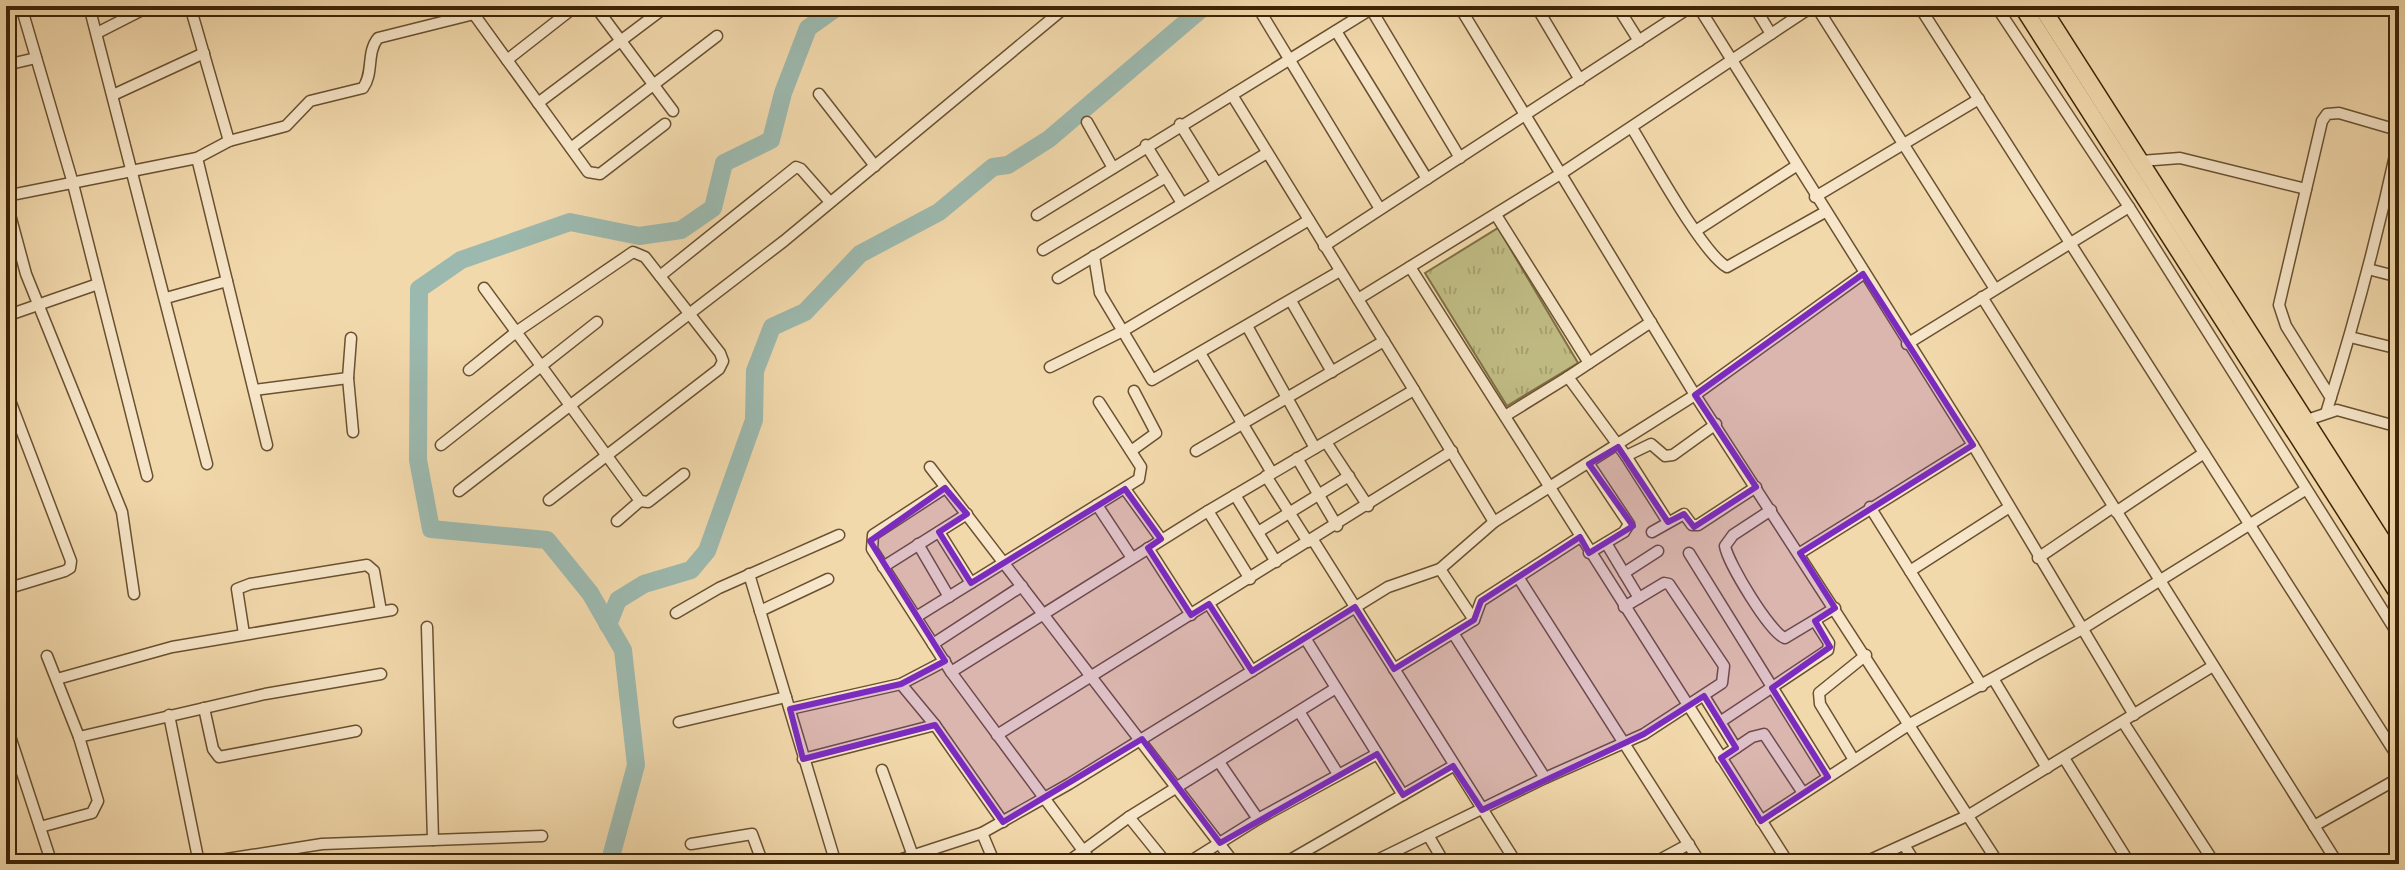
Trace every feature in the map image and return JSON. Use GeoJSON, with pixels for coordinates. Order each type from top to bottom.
{"type":"FeatureCollection","features":[{"type":"Feature","properties":{"kind":"highway"},"geometry":{"type":"LineString","coordinates":[[2022,6],[2399,595]]}},
{"type":"Feature","properties":{"kind":"highway"},"geometry":{"type":"LineString","coordinates":[[2041,6],[2399,567]]}},
{"type":"Feature","properties":{"kind":"street"},"geometry":{"type":"LineString","coordinates":[[21,6],[72,180],[147,476]]}},
{"type":"Feature","properties":{"kind":"street"},"geometry":{"type":"LineString","coordinates":[[89,6],[134,171],[207,464]]}},
{"type":"Feature","properties":{"kind":"street"},"geometry":{"type":"LineString","coordinates":[[97,33],[150,6]]}},
{"type":"Feature","properties":{"kind":"street"},"geometry":{"type":"LineString","coordinates":[[190,6],[229,141]]}},
{"type":"Feature","properties":{"kind":"street"},"geometry":{"type":"LineString","coordinates":[[134,594],[122,512],[37,305],[6,198],[72,180],[197,158],[229,141],[286,126],[310,101],[363,88],[370,74],[373,44],[378,38],[485,6]]}},
{"type":"Feature","properties":{"kind":"street"},"geometry":{"type":"LineString","coordinates":[[507,60],[576,6]]}},
{"type":"Feature","properties":{"kind":"street"},"geometry":{"type":"LineString","coordinates":[[595,6],[673,111]]}},
{"type":"Feature","properties":{"kind":"street"},"geometry":{"type":"LineString","coordinates":[[538,103],[667,6]]}},
{"type":"Feature","properties":{"kind":"street"},"geometry":{"type":"LineString","coordinates":[[459,491],[830,202],[1067,6]]}},
{"type":"Feature","properties":{"kind":"street"},"geometry":{"type":"LineString","coordinates":[[1257,6],[1380,209]]}},
{"type":"Feature","properties":{"kind":"street"},"geometry":{"type":"LineString","coordinates":[[1459,6],[1695,395],[1999,864]]}},
{"type":"Feature","properties":{"kind":"street"},"geometry":{"type":"LineString","coordinates":[[1536,6],[1580,80]]}},
{"type":"Feature","properties":{"kind":"street"},"geometry":{"type":"LineString","coordinates":[[1617,6],[1639,41]]}},
{"type":"Feature","properties":{"kind":"street"},"geometry":{"type":"LineString","coordinates":[[1324,246],[1695,6],[1973,445],[2134,715]]}},
{"type":"Feature","properties":{"kind":"street"},"geometry":{"type":"LineString","coordinates":[[1754,6],[1771,34]]}},
{"type":"Feature","properties":{"kind":"street"},"geometry":{"type":"LineString","coordinates":[[1358,299],[1632,128],[1771,34],[1799,10],[1814,6],[1995,289]]}},
{"type":"Feature","properties":{"kind":"street"},"geometry":{"type":"LineString","coordinates":[[1919,6],[2399,759]]}},
{"type":"Feature","properties":{"kind":"street"},"geometry":{"type":"LineString","coordinates":[[1996,6],[2129,207],[2399,636]]}},
{"type":"Feature","properties":{"kind":"street"},"geometry":{"type":"LineString","coordinates":[[1037,215],[1180,124],[1373,8],[1460,158]]}},
{"type":"Feature","properties":{"kind":"street"},"geometry":{"type":"LineString","coordinates":[[471,10],[593,176],[665,124]]}},
{"type":"Feature","properties":{"kind":"street"},"geometry":{"type":"LineString","coordinates":[[1336,31],[1427,179]]}},
{"type":"Feature","properties":{"kind":"street"},"geometry":{"type":"LineString","coordinates":[[571,148],[717,36]]}},
{"type":"Feature","properties":{"kind":"street"},"geometry":{"type":"LineString","coordinates":[[113,95],[204,53]]}},
{"type":"Feature","properties":{"kind":"street"},"geometry":{"type":"LineString","coordinates":[[6,65],[36,58]]}},
{"type":"Feature","properties":{"kind":"street"},"geometry":{"type":"LineString","coordinates":[[819,94],[875,166]]}},
{"type":"Feature","properties":{"kind":"street"},"geometry":{"type":"LineString","coordinates":[[1232,95],[1494,522]]}},
{"type":"Feature","properties":{"kind":"street"},"geometry":{"type":"LineString","coordinates":[[1815,197],[1979,99]]}},
{"type":"Feature","properties":{"kind":"street"},"geometry":{"type":"LineString","coordinates":[[2327,410],[2331,398],[2350,337],[2368,269],[2398,133],[2339,113],[2327,114],[2322,121],[2279,305],[2286,326],[2331,398]]}},
{"type":"Feature","properties":{"kind":"street"},"geometry":{"type":"LineString","coordinates":[[1087,122],[1113,168]]}},
{"type":"Feature","properties":{"kind":"street"},"geometry":{"type":"LineString","coordinates":[[1180,124],[1216,182]]}},
{"type":"Feature","properties":{"kind":"street"},"geometry":{"type":"LineString","coordinates":[[1632,128],[1697,230],[1720,263],[1727,267],[1825,212]]}},
{"type":"Feature","properties":{"kind":"street"},"geometry":{"type":"LineString","coordinates":[[1146,145],[1182,203]]}},
{"type":"Feature","properties":{"kind":"street"},"geometry":{"type":"LineString","coordinates":[[1058,278],[1267,153]]}},
{"type":"Feature","properties":{"kind":"street"},"geometry":{"type":"LineString","coordinates":[[197,158],[267,445]]}},
{"type":"Feature","properties":{"kind":"street"},"geometry":{"type":"LineString","coordinates":[[2141,161],[2180,158],[2306,189]]}},
{"type":"Feature","properties":{"kind":"street"},"geometry":{"type":"LineString","coordinates":[[1697,230],[1796,166]]}},
{"type":"Feature","properties":{"kind":"street"},"geometry":{"type":"LineString","coordinates":[[660,276],[796,167],[830,202]]}},
{"type":"Feature","properties":{"kind":"street"},"geometry":{"type":"LineString","coordinates":[[1043,250],[1166,177]]}},
{"type":"Feature","properties":{"kind":"street"},"geometry":{"type":"LineString","coordinates":[[2386,197],[2399,200]]}},
{"type":"Feature","properties":{"kind":"street"},"geometry":{"type":"LineString","coordinates":[[1907,344],[2129,207]]}},
{"type":"Feature","properties":{"kind":"street"},"geometry":{"type":"LineString","coordinates":[[1496,215],[1589,363]]}},
{"type":"Feature","properties":{"kind":"street"},"geometry":{"type":"LineString","coordinates":[[1050,367],[1123,331],[1309,220]]}},
{"type":"Feature","properties":{"kind":"street"},"geometry":{"type":"LineString","coordinates":[[469,370],[516,332],[633,252],[645,257],[720,353],[723,365],[549,500]]}},
{"type":"Feature","properties":{"kind":"street"},"geometry":{"type":"LineString","coordinates":[[1094,256],[1100,293],[1152,380],[1340,271]]}},
{"type":"Feature","properties":{"kind":"street"},"geometry":{"type":"LineString","coordinates":[[1410,267],[1789,864]]}},
{"type":"Feature","properties":{"kind":"street"},"geometry":{"type":"LineString","coordinates":[[2368,269],[2399,277]]}},
{"type":"Feature","properties":{"kind":"street"},"geometry":{"type":"LineString","coordinates":[[887,864],[982,833],[1003,822],[1388,587],[1440,569],[1494,522],[1618,447],[1863,274]]}},
{"type":"Feature","properties":{"kind":"street"},"geometry":{"type":"LineString","coordinates":[[166,298],[227,281]]}},
{"type":"Feature","properties":{"kind":"street"},"geometry":{"type":"LineString","coordinates":[[6,316],[98,284]]}},
{"type":"Feature","properties":{"kind":"street"},"geometry":{"type":"LineString","coordinates":[[484,288],[640,501],[648,502],[684,474]]}},
{"type":"Feature","properties":{"kind":"street"},"geometry":{"type":"LineString","coordinates":[[1982,297],[2338,864]]}},
{"type":"Feature","properties":{"kind":"street"},"geometry":{"type":"LineString","coordinates":[[1291,301],[1332,372]]}},
{"type":"Feature","properties":{"kind":"street"},"geometry":{"type":"LineString","coordinates":[[441,445],[597,322]]}},
{"type":"Feature","properties":{"kind":"street"},"geometry":{"type":"LineString","coordinates":[[1505,416],[1651,322]]}},
{"type":"Feature","properties":{"kind":"street"},"geometry":{"type":"LineString","coordinates":[[1247,326],[1315,448]]}},
{"type":"Feature","properties":{"kind":"street"},"geometry":{"type":"LineString","coordinates":[[2350,337],[2399,349]]}},
{"type":"Feature","properties":{"kind":"street"},"geometry":{"type":"LineString","coordinates":[[351,338],[348,378],[353,432]]}},
{"type":"Feature","properties":{"kind":"street"},"geometry":{"type":"LineString","coordinates":[[1196,451],[1384,341]]}},
{"type":"Feature","properties":{"kind":"street"},"geometry":{"type":"LineString","coordinates":[[1200,353],[1289,512],[1355,607],[1517,864]]}},
{"type":"Feature","properties":{"kind":"street"},"geometry":{"type":"LineString","coordinates":[[1568,377],[1626,456],[1668,522]]}},
{"type":"Feature","properties":{"kind":"street"},"geometry":{"type":"LineString","coordinates":[[254,390],[348,378]]}},
{"type":"Feature","properties":{"kind":"street"},"geometry":{"type":"LineString","coordinates":[[6,390],[71,561],[70,568],[65,571],[6,589]]}},
{"type":"Feature","properties":{"kind":"street"},"geometry":{"type":"LineString","coordinates":[[951,672],[1161,539],[1414,390]]}},
{"type":"Feature","properties":{"kind":"street"},"geometry":{"type":"LineString","coordinates":[[1131,451],[1156,433],[1134,391]]}},
{"type":"Feature","properties":{"kind":"street"},"geometry":{"type":"LineString","coordinates":[[916,617],[1125,489],[1142,474],[1099,402]]}},
{"type":"Feature","properties":{"kind":"street"},"geometry":{"type":"LineString","coordinates":[[2307,420],[2327,410],[2344,411],[2399,427]]}},
{"type":"Feature","properties":{"kind":"street"},"geometry":{"type":"LineString","coordinates":[[1626,456],[1651,444],[1669,456],[1716,424]]}},
{"type":"Feature","properties":{"kind":"street"},"geometry":{"type":"LineString","coordinates":[[1326,442],[1368,506]]}},
{"type":"Feature","properties":{"kind":"street"},"geometry":{"type":"LineString","coordinates":[[1800,553],[1973,445]]}},
{"type":"Feature","properties":{"kind":"street"},"geometry":{"type":"LineString","coordinates":[[997,735],[1337,526],[1452,451]]}},
{"type":"Feature","properties":{"kind":"street"},"geometry":{"type":"LineString","coordinates":[[2038,558],[2204,453]]}},
{"type":"Feature","properties":{"kind":"street"},"geometry":{"type":"LineString","coordinates":[[1297,458],[1337,526]]}},
{"type":"Feature","properties":{"kind":"street"},"geometry":{"type":"LineString","coordinates":[[1589,464],[1629,524],[1629,528],[1589,553]]}},
{"type":"Feature","properties":{"kind":"street"},"geometry":{"type":"LineString","coordinates":[[930,467],[1093,675],[1235,864]]}},
{"type":"Feature","properties":{"kind":"street"},"geometry":{"type":"LineString","coordinates":[[1258,532],[1349,476]]}},
{"type":"Feature","properties":{"kind":"street"},"geometry":{"type":"LineString","coordinates":[[1652,532],[1684,514],[1692,525],[1698,525],[1756,487]]}},
{"type":"Feature","properties":{"kind":"street"},"geometry":{"type":"LineString","coordinates":[[945,488],[873,535],[872,549],[951,672],[1093,864]]}},
{"type":"Feature","properties":{"kind":"street"},"geometry":{"type":"LineString","coordinates":[[1125,489],[1161,539]]}},
{"type":"Feature","properties":{"kind":"street"},"geometry":{"type":"LineString","coordinates":[[1761,821],[1910,724],[2082,629],[2305,490]]}},
{"type":"Feature","properties":{"kind":"street"},"geometry":{"type":"LineString","coordinates":[[1235,495],[1276,562]]}},
{"type":"Feature","properties":{"kind":"street"},"geometry":{"type":"LineString","coordinates":[[617,521],[640,501]]}},
{"type":"Feature","properties":{"kind":"street"},"geometry":{"type":"LineString","coordinates":[[1097,505],[1132,558]]}},
{"type":"Feature","properties":{"kind":"street"},"geometry":{"type":"LineString","coordinates":[[1870,507],[1982,686]]}},
{"type":"Feature","properties":{"kind":"street"},"geometry":{"type":"LineString","coordinates":[[1910,571],[2008,508]]}},
{"type":"Feature","properties":{"kind":"street"},"geometry":{"type":"LineString","coordinates":[[1771,510],[1733,535],[1725,546],[1726,553],[1780,636],[1791,636],[1835,608]]}},
{"type":"Feature","properties":{"kind":"street"},"geometry":{"type":"LineString","coordinates":[[1208,511],[1250,579]]}},
{"type":"Feature","properties":{"kind":"street"},"geometry":{"type":"LineString","coordinates":[[883,567],[967,514]]}},
{"type":"Feature","properties":{"kind":"street"},"geometry":{"type":"LineString","coordinates":[[939,532],[971,583]]}},
{"type":"Feature","properties":{"kind":"street"},"geometry":{"type":"LineString","coordinates":[[676,613],[749,574],[839,535]]}},
{"type":"Feature","properties":{"kind":"street"},"geometry":{"type":"LineString","coordinates":[[1394,669],[1474,620],[1481,601],[1580,537]]}},
{"type":"Feature","properties":{"kind":"street"},"geometry":{"type":"LineString","coordinates":[[1606,543],[1639,598]]}},
{"type":"Feature","properties":{"kind":"street"},"geometry":{"type":"LineString","coordinates":[[918,544],[949,597]]}},
{"type":"Feature","properties":{"kind":"street"},"geometry":{"type":"LineString","coordinates":[[1148,548],[1191,615]]}},
{"type":"Feature","properties":{"kind":"street"},"geometry":{"type":"LineString","coordinates":[[1624,573],[1658,551]]}},
{"type":"Feature","properties":{"kind":"street"},"geometry":{"type":"LineString","coordinates":[[1689,553],[1828,777]]}},
{"type":"Feature","properties":{"kind":"street"},"geometry":{"type":"LineString","coordinates":[[57,679],[140,654],[386,610],[374,571],[367,565],[264,581],[237,589],[244,634]]}},
{"type":"Feature","properties":{"kind":"street"},"geometry":{"type":"LineString","coordinates":[[1440,569],[1474,620]]}},
{"type":"Feature","properties":{"kind":"street"},"geometry":{"type":"LineString","coordinates":[[749,574],[836,864]]}},
{"type":"Feature","properties":{"kind":"street"},"geometry":{"type":"LineString","coordinates":[[1518,577],[1701,864]]}},
{"type":"Feature","properties":{"kind":"street"},"geometry":{"type":"LineString","coordinates":[[760,611],[828,579]]}},
{"type":"Feature","properties":{"kind":"street"},"geometry":{"type":"LineString","coordinates":[[1369,864],[1545,778],[1625,743],[1688,707],[1722,683],[1726,672],[1672,587],[1664,583],[1624,607]]}},
{"type":"Feature","properties":{"kind":"street"},"geometry":{"type":"LineString","coordinates":[[933,644],[1022,586]]}},
{"type":"Feature","properties":{"kind":"street"},"geometry":{"type":"LineString","coordinates":[[1209,604],[1252,671]]}},
{"type":"Feature","properties":{"kind":"street"},"geometry":{"type":"LineString","coordinates":[[1720,722],[1828,650],[1829,643],[1815,621]]}},
{"type":"Feature","properties":{"kind":"street"},"geometry":{"type":"LineString","coordinates":[[427,627],[433,840]]}},
{"type":"Feature","properties":{"kind":"street"},"geometry":{"type":"LineString","coordinates":[[1453,633],[1545,778]]}},
{"type":"Feature","properties":{"kind":"street"},"geometry":{"type":"LineString","coordinates":[[1305,638],[1403,795]]}},
{"type":"Feature","properties":{"kind":"street"},"geometry":{"type":"LineString","coordinates":[[1854,760],[1820,704],[1819,693],[1866,655]]}},
{"type":"Feature","properties":{"kind":"street"},"geometry":{"type":"LineString","coordinates":[[40,827],[97,809],[96,792],[79,737],[47,656]]}},
{"type":"Feature","properties":{"kind":"street"},"geometry":{"type":"LineString","coordinates":[[790,709],[901,684],[945,661]]}},
{"type":"Feature","properties":{"kind":"street"},"geometry":{"type":"LineString","coordinates":[[1861,864],[1969,815],[2213,666]]}},
{"type":"Feature","properties":{"kind":"street"},"geometry":{"type":"LineString","coordinates":[[79,737],[169,715],[381,674]]}},
{"type":"Feature","properties":{"kind":"street"},"geometry":{"type":"LineString","coordinates":[[1994,680],[2047,768]]}},
{"type":"Feature","properties":{"kind":"street"},"geometry":{"type":"LineString","coordinates":[[901,684],[935,725],[1003,822]]}},
{"type":"Feature","properties":{"kind":"street"},"geometry":{"type":"LineString","coordinates":[[1065,864],[1129,817],[1336,688]]}},
{"type":"Feature","properties":{"kind":"street"},"geometry":{"type":"LineString","coordinates":[[1704,696],[1736,748]]}},
{"type":"Feature","properties":{"kind":"street"},"geometry":{"type":"LineString","coordinates":[[679,722],[786,697]]}},
{"type":"Feature","properties":{"kind":"street"},"geometry":{"type":"LineString","coordinates":[[204,708],[213,749],[219,757],[356,731]]}},
{"type":"Feature","properties":{"kind":"street"},"geometry":{"type":"LineString","coordinates":[[1300,713],[1338,774]]}},
{"type":"Feature","properties":{"kind":"street"},"geometry":{"type":"LineString","coordinates":[[169,715],[197,864],[322,844],[542,836]]}},
{"type":"Feature","properties":{"kind":"street"},"geometry":{"type":"LineString","coordinates":[[2123,722],[2215,864]]}},
{"type":"Feature","properties":{"kind":"street"},"geometry":{"type":"LineString","coordinates":[[6,724],[52,864]]}},
{"type":"Feature","properties":{"kind":"street"},"geometry":{"type":"LineString","coordinates":[[803,759],[935,725]]}},
{"type":"Feature","properties":{"kind":"street"},"geometry":{"type":"LineString","coordinates":[[1721,758],[1759,734],[1768,736],[1803,793]]}},
{"type":"Feature","properties":{"kind":"street"},"geometry":{"type":"LineString","coordinates":[[1186,864],[1258,819],[1377,754]]}},
{"type":"Feature","properties":{"kind":"street"},"geometry":{"type":"LineString","coordinates":[[2064,758],[2130,864]]}},
{"type":"Feature","properties":{"kind":"street"},"geometry":{"type":"LineString","coordinates":[[1219,762],[1258,819]]}},
{"type":"Feature","properties":{"kind":"street"},"geometry":{"type":"LineString","coordinates":[[1283,864],[1453,766]]}},
{"type":"Feature","properties":{"kind":"street"},"geometry":{"type":"LineString","coordinates":[[882,770],[913,856]]}},
{"type":"Feature","properties":{"kind":"street"},"geometry":{"type":"LineString","coordinates":[[2314,826],[2399,778]]}},
{"type":"Feature","properties":{"kind":"street"},"geometry":{"type":"LineString","coordinates":[[1129,817],[1167,864]]}},
{"type":"Feature","properties":{"kind":"street"},"geometry":{"type":"LineString","coordinates":[[982,833],[995,864]]}},
{"type":"Feature","properties":{"kind":"street"},"geometry":{"type":"LineString","coordinates":[[691,844],[752,834],[763,864]]}},
{"type":"Feature","properties":{"kind":"street"},"geometry":{"type":"LineString","coordinates":[[1428,835],[1445,864]]}},
{"type":"Feature","properties":{"kind":"street"},"geometry":{"type":"LineString","coordinates":[[1652,864],[1689,844]]}},
{"type":"Feature","properties":{"kind":"street"},"geometry":{"type":"LineString","coordinates":[[1904,845],[1916,864]]}},
{"type":"Feature","properties":{"kind":"highlighted area"},"geometry":{"type":"Polygon","coordinates":[[[1863,274],[1973,445],[1800,553],[1835,608],[1815,621],[1830,647],[1772,688],[1828,777],[1761,821],[1721,758],[1736,748],[1704,696],[1644,734],[1482,810],[1453,766],[1403,795],[1377,754],[1220,843],[1142,739],[1003,822],[935,725],[803,759],[790,709],[901,684],[945,661],[870,541],[945,488],[967,514],[939,532],[971,583],[1125,489],[1161,539],[1148,548],[1191,615],[1209,604],[1252,671],[1355,607],[1394,669],[1474,620],[1481,601],[1580,537],[1589,553],[1633,526],[1589,464],[1618,447],[1668,522],[1684,514],[1694,527],[1756,487],[1695,395],[1863,274]]]}},
{"type":"Feature","properties":{"kind":"green space"},"geometry":{"type":"Polygon","coordinates":[[[1498,228],[1578,363],[1507,406],[1425,273],[1498,228]]]}},
{"type":"Feature","properties":{"kind":"waterway"},"geometry":{"type":"LineString","coordinates":[[609,864],[636,765],[623,650],[590,593],[547,540],[431,529],[418,460],[419,289],[461,260],[570,222],[639,236],[681,230],[713,208],[724,163],[771,140],[783,93],[808,28],[839,6]]}},
{"type":"Feature","properties":{"kind":"waterway"},"geometry":{"type":"LineString","coordinates":[[608,625],[618,600],[644,584],[691,570],[707,551],[754,420],[755,371],[772,327],[805,312],[860,254],[939,212],[993,167],[1008,165],[1049,139],[1205,6]]}}]}
